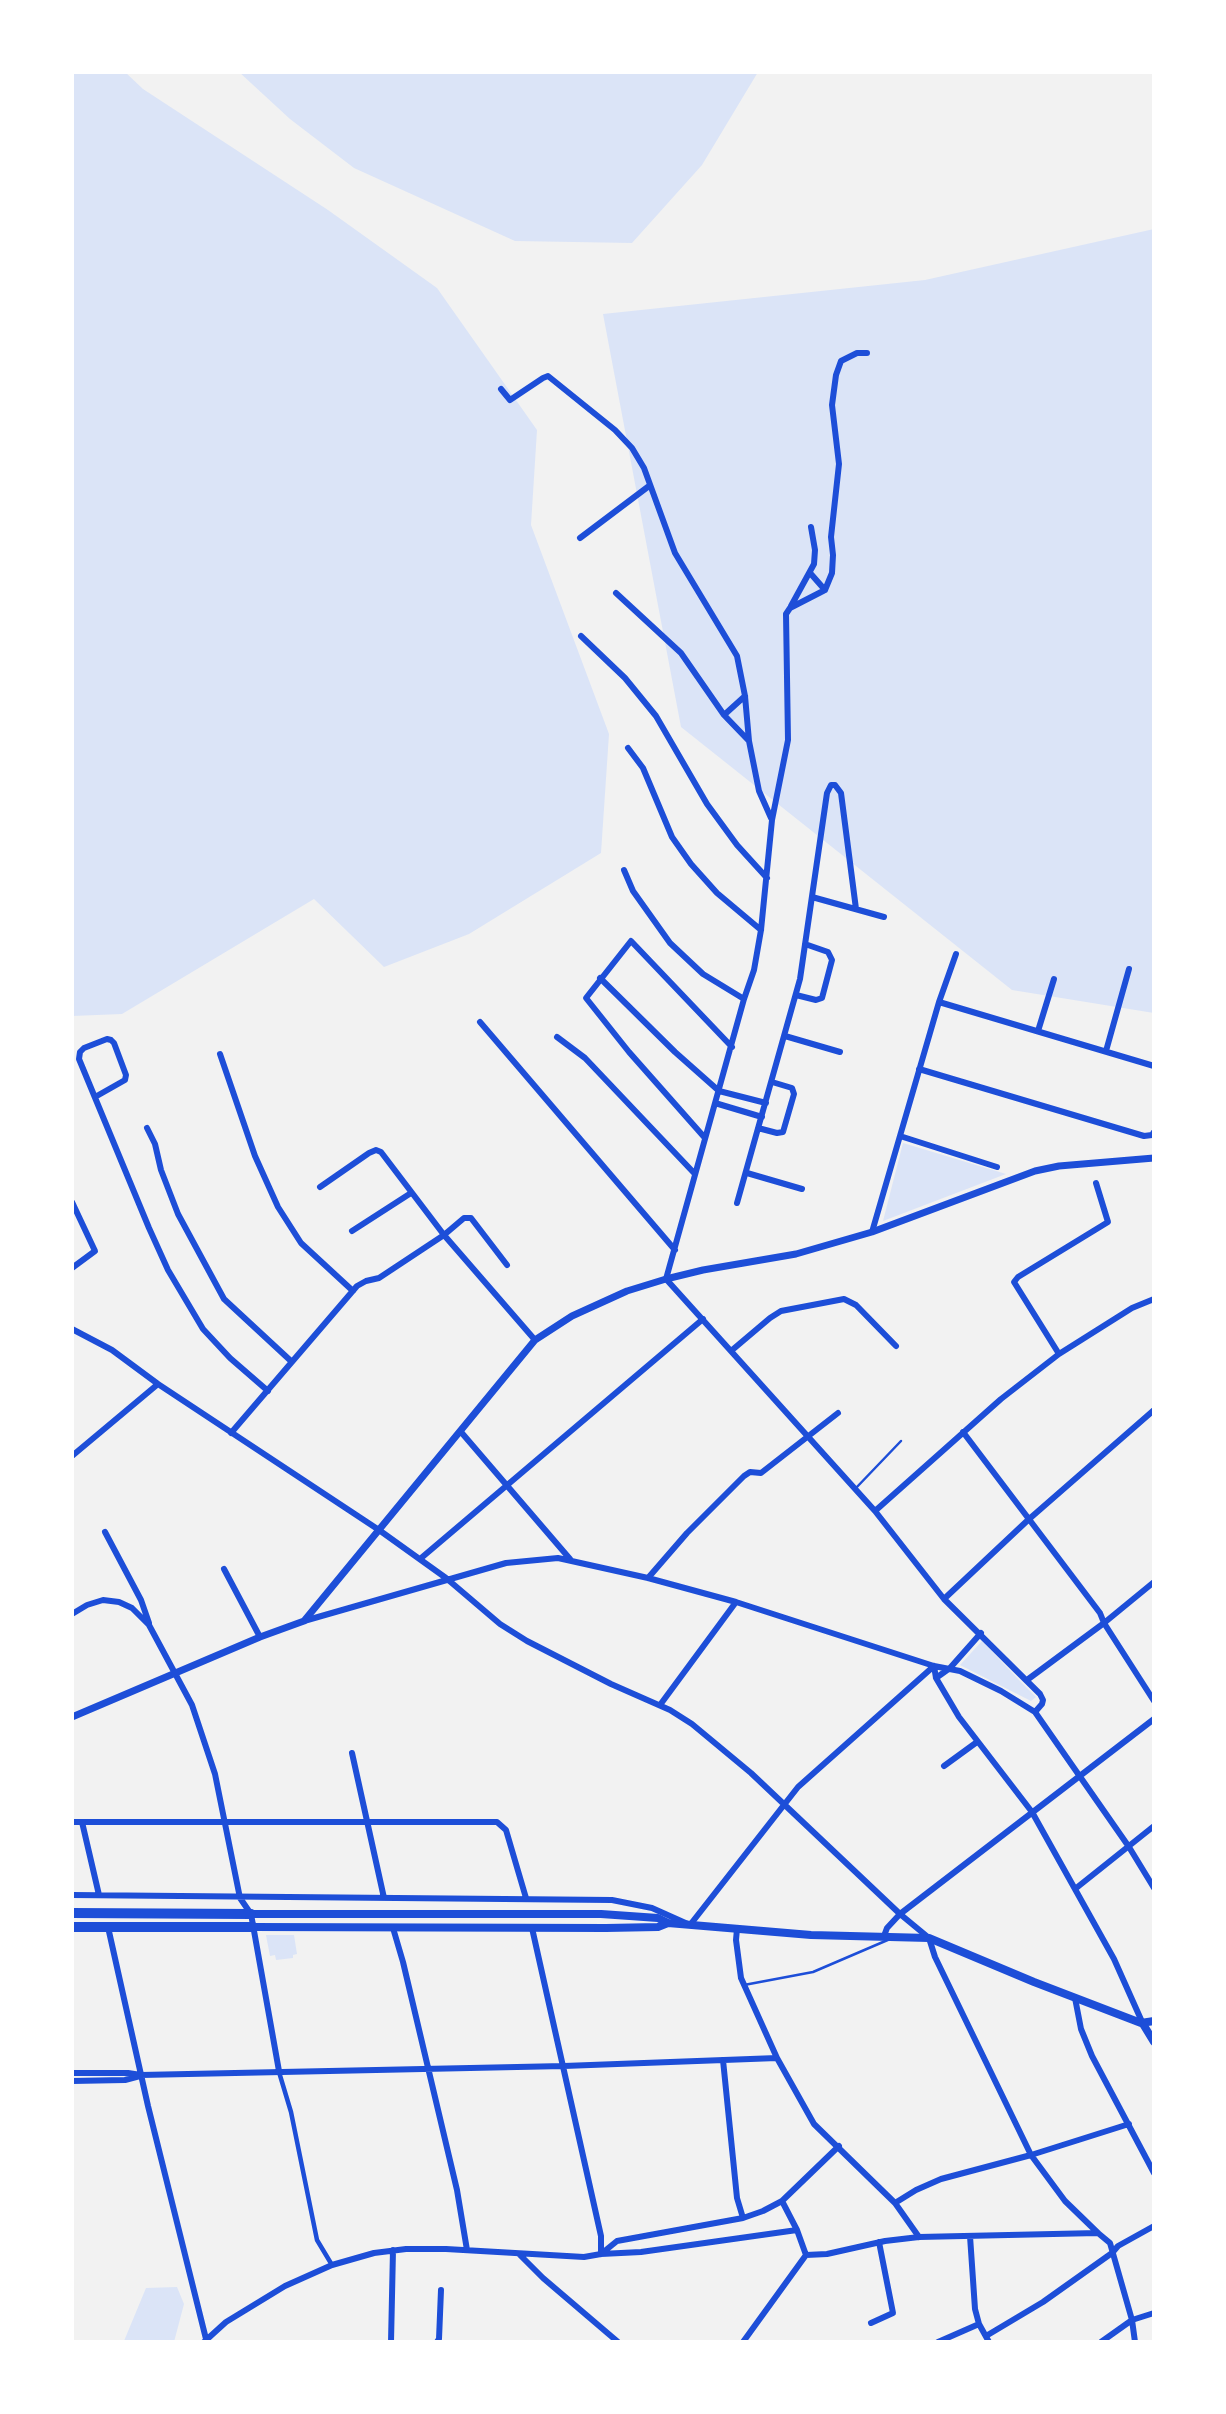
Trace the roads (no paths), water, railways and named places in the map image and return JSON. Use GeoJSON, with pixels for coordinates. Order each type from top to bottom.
{"type":"FeatureCollection","features":[{"type":"Feature","properties":{"kind":"main road"},"geometry":{"type":"LineString","coordinates":[[72,1913],[601,1914],[658,1918],[668,1923],[839,1936],[929,1938],[1143,2024],[1154,2021]]}},
{"type":"Feature","properties":{"kind":"main road"},"geometry":{"type":"LineString","coordinates":[[72,1927],[532,1928],[659,1927],[668,1923]]}},
{"type":"Feature","properties":{"kind":"main road"},"geometry":{"type":"LineString","coordinates":[[1143,2024],[1154,2042]]}},
{"type":"Feature","properties":{"kind":"street"},"geometry":{"type":"LineString","coordinates":[[790,608],[825,590],[831,579],[834,565],[831,537],[839,464],[832,405],[836,375],[841,361],[857,353],[867,353]]}},
{"type":"Feature","properties":{"kind":"street"},"geometry":{"type":"LineString","coordinates":[[500,389],[507,400],[510,400],[543,378],[551,378],[625,439],[638,458],[675,553],[737,656],[759,791],[772,820]]}},
{"type":"Feature","properties":{"kind":"street"},"geometry":{"type":"LineString","coordinates":[[580,538],[649,486]]}},
{"type":"Feature","properties":{"kind":"street"},"geometry":{"type":"LineString","coordinates":[[666,1279],[754,970],[761,930],[772,820],[788,740],[785,619],[814,564],[815,550],[811,527]]}},
{"type":"Feature","properties":{"kind":"street"},"geometry":{"type":"LineString","coordinates":[[811,574],[825,590]]}},
{"type":"Feature","properties":{"kind":"street"},"geometry":{"type":"LineString","coordinates":[[616,593],[681,653],[724,715],[749,741]]}},
{"type":"Feature","properties":{"kind":"street"},"geometry":{"type":"LineString","coordinates":[[582,636],[625,678],[656,716],[707,804],[737,845],[767,878]]}},
{"type":"Feature","properties":{"kind":"street"},"geometry":{"type":"LineString","coordinates":[[724,715],[745,696]]}},
{"type":"Feature","properties":{"kind":"street"},"geometry":{"type":"LineString","coordinates":[[628,748],[643,768],[672,837],[691,864],[717,893],[761,930]]}},
{"type":"Feature","properties":{"kind":"street"},"geometry":{"type":"LineString","coordinates":[[737,1203],[796,995],[827,793],[831,785],[835,785],[841,793],[856,909]]}},
{"type":"Feature","properties":{"kind":"street"},"geometry":{"type":"LineString","coordinates":[[624,870],[633,891],[670,943],[703,974],[744,999]]}},
{"type":"Feature","properties":{"kind":"street"},"geometry":{"type":"LineString","coordinates":[[812,897],[884,917]]}},
{"type":"Feature","properties":{"kind":"street"},"geometry":{"type":"LineString","coordinates":[[705,1138],[629,1052],[586,998],[631,941],[732,1047]]}},
{"type":"Feature","properties":{"kind":"street"},"geometry":{"type":"LineString","coordinates":[[796,995],[816,1000],[822,998],[832,960],[828,952],[805,944]]}},
{"type":"Feature","properties":{"kind":"street"},"geometry":{"type":"LineString","coordinates":[[872,1232],[939,1002],[956,954]]}},
{"type":"Feature","properties":{"kind":"street"},"geometry":{"type":"LineString","coordinates":[[1106,1051],[1129,969]]}},
{"type":"Feature","properties":{"kind":"street"},"geometry":{"type":"LineString","coordinates":[[600,978],[719,1091],[766,1102]]}},
{"type":"Feature","properties":{"kind":"street"},"geometry":{"type":"LineString","coordinates":[[1038,1031],[1054,979]]}},
{"type":"Feature","properties":{"kind":"street"},"geometry":{"type":"LineString","coordinates":[[939,1002],[1154,1066]]}},
{"type":"Feature","properties":{"kind":"street"},"geometry":{"type":"LineString","coordinates":[[480,1022],[675,1250]]}},
{"type":"Feature","properties":{"kind":"street"},"geometry":{"type":"LineString","coordinates":[[557,1037],[585,1058],[695,1174]]}},
{"type":"Feature","properties":{"kind":"street"},"geometry":{"type":"LineString","coordinates":[[785,1037],[841,1052]]}},
{"type":"Feature","properties":{"kind":"street"},"geometry":{"type":"LineString","coordinates":[[95,1097],[122,1084],[126,1075],[114,1043],[107,1039],[80,1052],[79,1059],[149,1228],[192,1314],[214,1343],[268,1391]]}},
{"type":"Feature","properties":{"kind":"street"},"geometry":{"type":"LineString","coordinates":[[220,1054],[255,1156],[278,1207],[301,1243],[353,1291]]}},
{"type":"Feature","properties":{"kind":"street"},"geometry":{"type":"LineString","coordinates":[[919,1069],[1144,1136],[1153,1134]]}},
{"type":"Feature","properties":{"kind":"street"},"geometry":{"type":"LineString","coordinates":[[758,1128],[783,1132],[794,1094],[792,1088],[772,1082]]}},
{"type":"Feature","properties":{"kind":"street"},"geometry":{"type":"LineString","coordinates":[[716,1103],[762,1117]]}},
{"type":"Feature","properties":{"kind":"street"},"geometry":{"type":"LineString","coordinates":[[147,1128],[155,1144],[161,1170],[178,1214],[224,1298],[292,1362]]}},
{"type":"Feature","properties":{"kind":"street"},"geometry":{"type":"LineString","coordinates":[[900,1136],[997,1167]]}},
{"type":"Feature","properties":{"kind":"street"},"geometry":{"type":"LineString","coordinates":[[320,1187],[369,1153],[378,1150],[444,1235],[534,1340]]}},
{"type":"Feature","properties":{"kind":"street"},"geometry":{"type":"LineString","coordinates":[[304,1621],[534,1340],[572,1316],[627,1291],[666,1279],[796,1254],[872,1232],[1046,1168],[1154,1158]]}},
{"type":"Feature","properties":{"kind":"street"},"geometry":{"type":"LineString","coordinates":[[747,1173],[802,1189]]}},
{"type":"Feature","properties":{"kind":"street"},"geometry":{"type":"LineString","coordinates":[[1059,1354],[1014,1282],[1108,1222],[1096,1183]]}},
{"type":"Feature","properties":{"kind":"street"},"geometry":{"type":"LineString","coordinates":[[352,1231],[411,1193]]}},
{"type":"Feature","properties":{"kind":"street"},"geometry":{"type":"LineString","coordinates":[[72,1202],[95,1251],[72,1268]]}},
{"type":"Feature","properties":{"kind":"street"},"geometry":{"type":"LineString","coordinates":[[231,1433],[361,1283],[379,1278],[444,1235],[464,1218],[470,1217],[507,1265]]}},
{"type":"Feature","properties":{"kind":"street"},"geometry":{"type":"LineString","coordinates":[[666,1279],[875,1511],[944,1599],[1027,1679],[1042,1697],[1042,1704],[1035,1712]]}},
{"type":"Feature","properties":{"kind":"street"},"geometry":{"type":"LineString","coordinates":[[731,1351],[781,1311],[844,1299],[856,1305],[896,1346]]}},
{"type":"Feature","properties":{"kind":"street"},"geometry":{"type":"LineString","coordinates":[[875,1511],[963,1432],[1059,1354],[1132,1308],[1154,1299]]}},
{"type":"Feature","properties":{"kind":"street"},"geometry":{"type":"LineString","coordinates":[[420,1559],[703,1319]]}},
{"type":"Feature","properties":{"kind":"street"},"geometry":{"type":"LineString","coordinates":[[72,1329],[112,1350],[158,1384],[379,1530],[446,1578],[491,1617],[527,1641],[681,1717],[710,1738],[785,1804],[900,1914],[929,1938],[935,1957],[1031,2155],[1065,2201],[1110,2243],[1132,2319],[1135,2342]]}},
{"type":"Feature","properties":{"kind":"street"},"geometry":{"type":"LineString","coordinates":[[72,1456],[158,1384]]}},
{"type":"Feature","properties":{"kind":"street"},"geometry":{"type":"LineString","coordinates":[[944,1599],[1028,1520],[1154,1410]]}},
{"type":"Feature","properties":{"kind":"street"},"geometry":{"type":"LineString","coordinates":[[648,1578],[687,1533],[744,1476],[750,1472],[761,1473],[838,1413]]}},
{"type":"Feature","properties":{"kind":"street"},"geometry":{"type":"LineString","coordinates":[[461,1432],[570,1559]]}},
{"type":"Feature","properties":{"kind":"street"},"geometry":{"type":"LineString","coordinates":[[963,1432],[1100,1613],[1154,1701]]}},
{"type":"Feature","properties":{"kind":"street"},"geometry":{"type":"LineString","coordinates":[[105,1532],[141,1600],[149,1625],[175,1673],[205,1740],[240,1898],[251,1914],[279,2071],[296,2134],[317,2240],[332,2265]]}},
{"type":"Feature","properties":{"kind":"street"},"geometry":{"type":"LineString","coordinates":[[72,1717],[304,1621],[446,1578],[525,1560],[570,1559],[736,1602],[934,1666],[950,1668],[1001,1691],[1035,1712],[1129,1847],[1154,1888]]}},
{"type":"Feature","properties":{"kind":"street"},"geometry":{"type":"LineString","coordinates":[[224,1569],[260,1637]]}},
{"type":"Feature","properties":{"kind":"street"},"geometry":{"type":"LineString","coordinates":[[1027,1679],[1104,1623],[1154,1582]]}},
{"type":"Feature","properties":{"kind":"street"},"geometry":{"type":"LineString","coordinates":[[72,1614],[95,1602],[111,1600],[132,1608],[149,1625]]}},
{"type":"Feature","properties":{"kind":"street"},"geometry":{"type":"LineString","coordinates":[[660,1705],[736,1602]]}},
{"type":"Feature","properties":{"kind":"street"},"geometry":{"type":"LineString","coordinates":[[936,1678],[950,1668],[981,1633]]}},
{"type":"Feature","properties":{"kind":"street"},"geometry":{"type":"LineString","coordinates":[[934,1666],[936,1678],[959,1717],[1032,1812],[1114,1958],[1143,2024]]}},
{"type":"Feature","properties":{"kind":"street"},"geometry":{"type":"LineString","coordinates":[[72,1895],[628,1901],[690,1924],[798,1787],[934,1666]]}},
{"type":"Feature","properties":{"kind":"street"},"geometry":{"type":"LineString","coordinates":[[884,1936],[887,1928],[900,1914],[1154,1719]]}},
{"type":"Feature","properties":{"kind":"street"},"geometry":{"type":"LineString","coordinates":[[944,1766],[977,1742]]}},
{"type":"Feature","properties":{"kind":"street"},"geometry":{"type":"LineString","coordinates":[[352,1754],[384,1898]]}},
{"type":"Feature","properties":{"kind":"street"},"geometry":{"type":"LineString","coordinates":[[72,1822],[491,1822],[505,1827],[526,1898]]}},
{"type":"Feature","properties":{"kind":"street"},"geometry":{"type":"LineString","coordinates":[[82,1822],[99,1895]]}},
{"type":"Feature","properties":{"kind":"street"},"geometry":{"type":"LineString","coordinates":[[1074,1889],[1154,1826]]}},
{"type":"Feature","properties":{"kind":"street"},"geometry":{"type":"LineString","coordinates":[[108,1927],[205,2341],[226,2322],[269,2296],[332,2265],[393,2250],[467,2250],[571,2258],[601,2253],[622,2255],[797,2230]]}},
{"type":"Feature","properties":{"kind":"street"},"geometry":{"type":"LineString","coordinates":[[393,1928],[407,1974],[457,2190],[467,2250]]}},
{"type":"Feature","properties":{"kind":"street"},"geometry":{"type":"LineString","coordinates":[[532,1928],[601,2236],[601,2253]]}},
{"type":"Feature","properties":{"kind":"street"},"geometry":{"type":"LineString","coordinates":[[737,1928],[739,1971],[744,1985],[778,2058],[814,2124],[895,2203],[919,2237]]}},
{"type":"Feature","properties":{"kind":"street"},"geometry":{"type":"LineString","coordinates":[[1075,1998],[1081,2029],[1091,2056],[1154,2173]]}},
{"type":"Feature","properties":{"kind":"street"},"geometry":{"type":"LineString","coordinates":[[72,2073],[83,2077],[125,2080],[141,2075],[564,2066],[778,2058]]}},
{"type":"Feature","properties":{"kind":"street"},"geometry":{"type":"LineString","coordinates":[[723,2060],[737,2198],[743,2218]]}},
{"type":"Feature","properties":{"kind":"street"},"geometry":{"type":"LineString","coordinates":[[72,2081],[83,2077]]}},
{"type":"Feature","properties":{"kind":"street"},"geometry":{"type":"LineString","coordinates":[[895,2203],[941,2179],[1031,2155],[1129,2124]]}},
{"type":"Feature","properties":{"kind":"street"},"geometry":{"type":"LineString","coordinates":[[601,2253],[617,2241],[743,2218],[782,2201],[839,2146]]}},
{"type":"Feature","properties":{"kind":"street"},"geometry":{"type":"LineString","coordinates":[[782,2201],[806,2255]]}},
{"type":"Feature","properties":{"kind":"street"},"geometry":{"type":"LineString","coordinates":[[970,2236],[972,2291],[979,2324],[988,2339],[1112,2253],[1118,2246],[1154,2225]]}},
{"type":"Feature","properties":{"kind":"street"},"geometry":{"type":"LineString","coordinates":[[806,2255],[827,2254],[879,2242],[919,2237],[1098,2234]]}},
{"type":"Feature","properties":{"kind":"street"},"geometry":{"type":"LineString","coordinates":[[871,2323],[892,2313],[879,2242]]}},
{"type":"Feature","properties":{"kind":"street"},"geometry":{"type":"LineString","coordinates":[[391,2342],[393,2250]]}},
{"type":"Feature","properties":{"kind":"street"},"geometry":{"type":"LineString","coordinates":[[519,2254],[618,2342]]}},
{"type":"Feature","properties":{"kind":"street"},"geometry":{"type":"LineString","coordinates":[[743,2342],[806,2255]]}},
{"type":"Feature","properties":{"kind":"street"},"geometry":{"type":"LineString","coordinates":[[437,2342],[441,2290]]}},
{"type":"Feature","properties":{"kind":"street"},"geometry":{"type":"LineString","coordinates":[[1101,2342],[1132,2319],[1154,2313]]}},
{"type":"Feature","properties":{"kind":"street"},"geometry":{"type":"LineString","coordinates":[[937,2342],[979,2324]]}},
{"type":"Feature","properties":{"kind":"lane"},"geometry":{"type":"LineString","coordinates":[[855,1489],[901,1441]]}},
{"type":"Feature","properties":{"kind":"lane"},"geometry":{"type":"LineString","coordinates":[[744,1985],[813,1972],[898,1936]]}}]}
